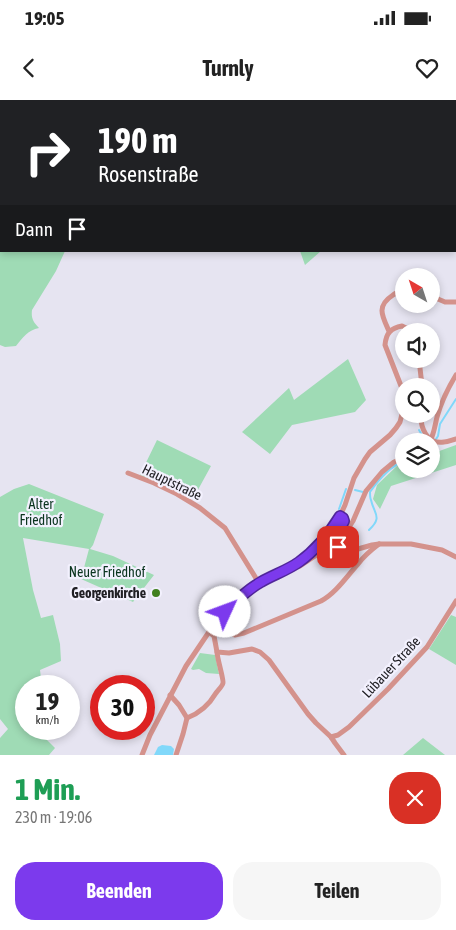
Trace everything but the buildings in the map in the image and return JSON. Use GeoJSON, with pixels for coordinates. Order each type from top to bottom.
{"type":"FeatureCollection","features":[{"type":"Feature","properties":{"kind":"street"},"geometry":{"type":"LineString","coordinates":[[389,331],[383,318],[382,307],[388,298],[395,294]]}},
{"type":"Feature","properties":{"kind":"street"},"geometry":{"type":"LineString","coordinates":[[440,300],[456,302]]}},
{"type":"Feature","properties":{"kind":"street"},"geometry":{"type":"LineString","coordinates":[[142,755],[150,735],[186,666],[215,623],[234,602],[259,583],[298,563],[319,545],[331,531],[340,516],[346,505],[354,478],[370,452],[390,435],[400,422],[404,397],[401,384],[385,345],[385,338],[389,331],[395,327]]}},
{"type":"Feature","properties":{"kind":"street"},"geometry":{"type":"LineString","coordinates":[[434,433],[438,412],[456,375]]}},
{"type":"Feature","properties":{"kind":"street"},"geometry":{"type":"LineString","coordinates":[[440,442],[456,439]]}},
{"type":"Feature","properties":{"kind":"street"},"geometry":{"type":"LineString","coordinates":[[300,566],[342,538],[350,527],[366,491],[382,472],[395,462]]}},
{"type":"Feature","properties":{"kind":"street","name":"Hauptstraße"},"geometry":{"type":"LineString","coordinates":[[128,473],[154,483],[192,502],[224,528],[259,583]]}},
{"type":"Feature","properties":{"kind":"street"},"geometry":{"type":"LineString","coordinates":[[340,516],[344,521],[337,535],[336,543],[338,547],[344,550],[351,551],[379,544],[411,544],[442,550],[456,557]]}},
{"type":"Feature","properties":{"kind":"street"},"geometry":{"type":"LineString","coordinates":[[215,623],[234,635],[244,634],[326,599],[359,562],[379,544]]}},
{"type":"Feature","properties":{"kind":"street","name":"Lübauer Straße"},"geometry":{"type":"LineString","coordinates":[[331,737],[338,735],[349,727],[427,647],[456,601]]}},
{"type":"Feature","properties":{"kind":"street"},"geometry":{"type":"LineString","coordinates":[[176,755],[187,718],[205,708],[223,684],[214,636],[209,632]]}},
{"type":"Feature","properties":{"kind":"street"},"geometry":{"type":"LineString","coordinates":[[216,652],[230,653],[252,649],[260,652],[274,665],[308,714],[331,737],[344,755]]}},
{"type":"Feature","properties":{"kind":"street"},"geometry":{"type":"LineString","coordinates":[[170,695],[187,718]]}},
{"type":"Feature","properties":{"kind":"green space"},"geometry":{"type":"Polygon","coordinates":[[[0,252],[65,252],[56,271],[32,310],[33,320],[39,328],[29,332],[16,346],[5,347],[0,345],[0,252]]]}},
{"type":"Feature","properties":{"kind":"green space"},"geometry":{"type":"Polygon","coordinates":[[[300,252],[320,252],[305,265],[300,252]]]}},
{"type":"Feature","properties":{"kind":"green space"},"geometry":{"type":"Polygon","coordinates":[[[348,359],[366,400],[355,412],[292,425],[270,454],[242,432],[289,388],[294,400],[348,359]]]}},
{"type":"Feature","properties":{"kind":"green space"},"geometry":{"type":"Polygon","coordinates":[[[157,440],[211,466],[194,497],[190,498],[181,493],[174,492],[140,475],[157,440]]]}},
{"type":"Feature","properties":{"kind":"green space"},"geometry":{"type":"Polygon","coordinates":[[[456,445],[456,465],[440,470],[440,451],[456,445]]]}},
{"type":"Feature","properties":{"kind":"green space"},"geometry":{"type":"Polygon","coordinates":[[[395,468],[395,478],[416,478],[391,486],[380,509],[373,499],[377,485],[395,468]]]}},
{"type":"Feature","properties":{"kind":"green space"},"geometry":{"type":"Polygon","coordinates":[[[29,484],[104,514],[90,549],[113,556],[154,575],[133,602],[81,579],[89,549],[23,538],[33,590],[41,618],[53,615],[60,644],[61,661],[40,670],[41,675],[15,675],[15,740],[47,740],[55,748],[49,755],[0,755],[0,738],[8,729],[0,719],[0,497],[14,489],[29,484]]]}},
{"type":"Feature","properties":{"kind":"green space"},"geometry":{"type":"Polygon","coordinates":[[[451,615],[456,617],[456,665],[429,649],[451,615]]]}},
{"type":"Feature","properties":{"kind":"green space"},"geometry":{"type":"Polygon","coordinates":[[[200,653],[215,655],[219,674],[191,669],[200,653]]]}},
{"type":"Feature","properties":{"kind":"green space"},"geometry":{"type":"Polygon","coordinates":[[[423,738],[445,755],[403,755],[423,738]]]}},
{"type":"Feature","properties":{"kind":"water"},"geometry":{"type":"Polygon","coordinates":[[[162,745],[171,746],[174,749],[173,755],[154,755],[158,747],[162,745]]]}},
{"type":"Feature","properties":{"kind":"waterway"},"geometry":{"type":"LineString","coordinates":[[438,433],[440,424],[456,399]]}},
{"type":"Feature","properties":{"kind":"waterway"},"geometry":{"type":"LineString","coordinates":[[369,530],[377,518],[370,498],[370,492],[385,474],[395,466]]}},
{"type":"Feature","properties":{"kind":"waterway"},"geometry":{"type":"LineString","coordinates":[[339,509],[346,489]]}},
{"type":"Feature","properties":{"kind":"waterway"},"geometry":{"type":"LineString","coordinates":[[355,490],[363,492]]}},
{"type":"Feature","properties":{"kind":"waterway"},"geometry":{"type":"LineString","coordinates":[[345,546],[349,543]]}},
{"type":"Feature","properties":{"kind":"place","name":"Georgenkirche"},"geometry":{"type":"Point","coordinates":[156,593]}},
{"type":"Feature","properties":{"kind":"route"},"geometry":{"type":"LineString","coordinates":[[225,612],[234,602],[259,583],[298,563],[307,556],[331,531],[340,516],[344,521],[336,539],[338,547]]}},
{"type":"Feature","properties":{"kind":"park label","name":"Alter Friedhof"},"geometry":{"type":"Point","coordinates":[41,512]}},
{"type":"Feature","properties":{"kind":"park label","name":"Neuer Friedhof"},"geometry":{"type":"Point","coordinates":[107,572]}}]}
